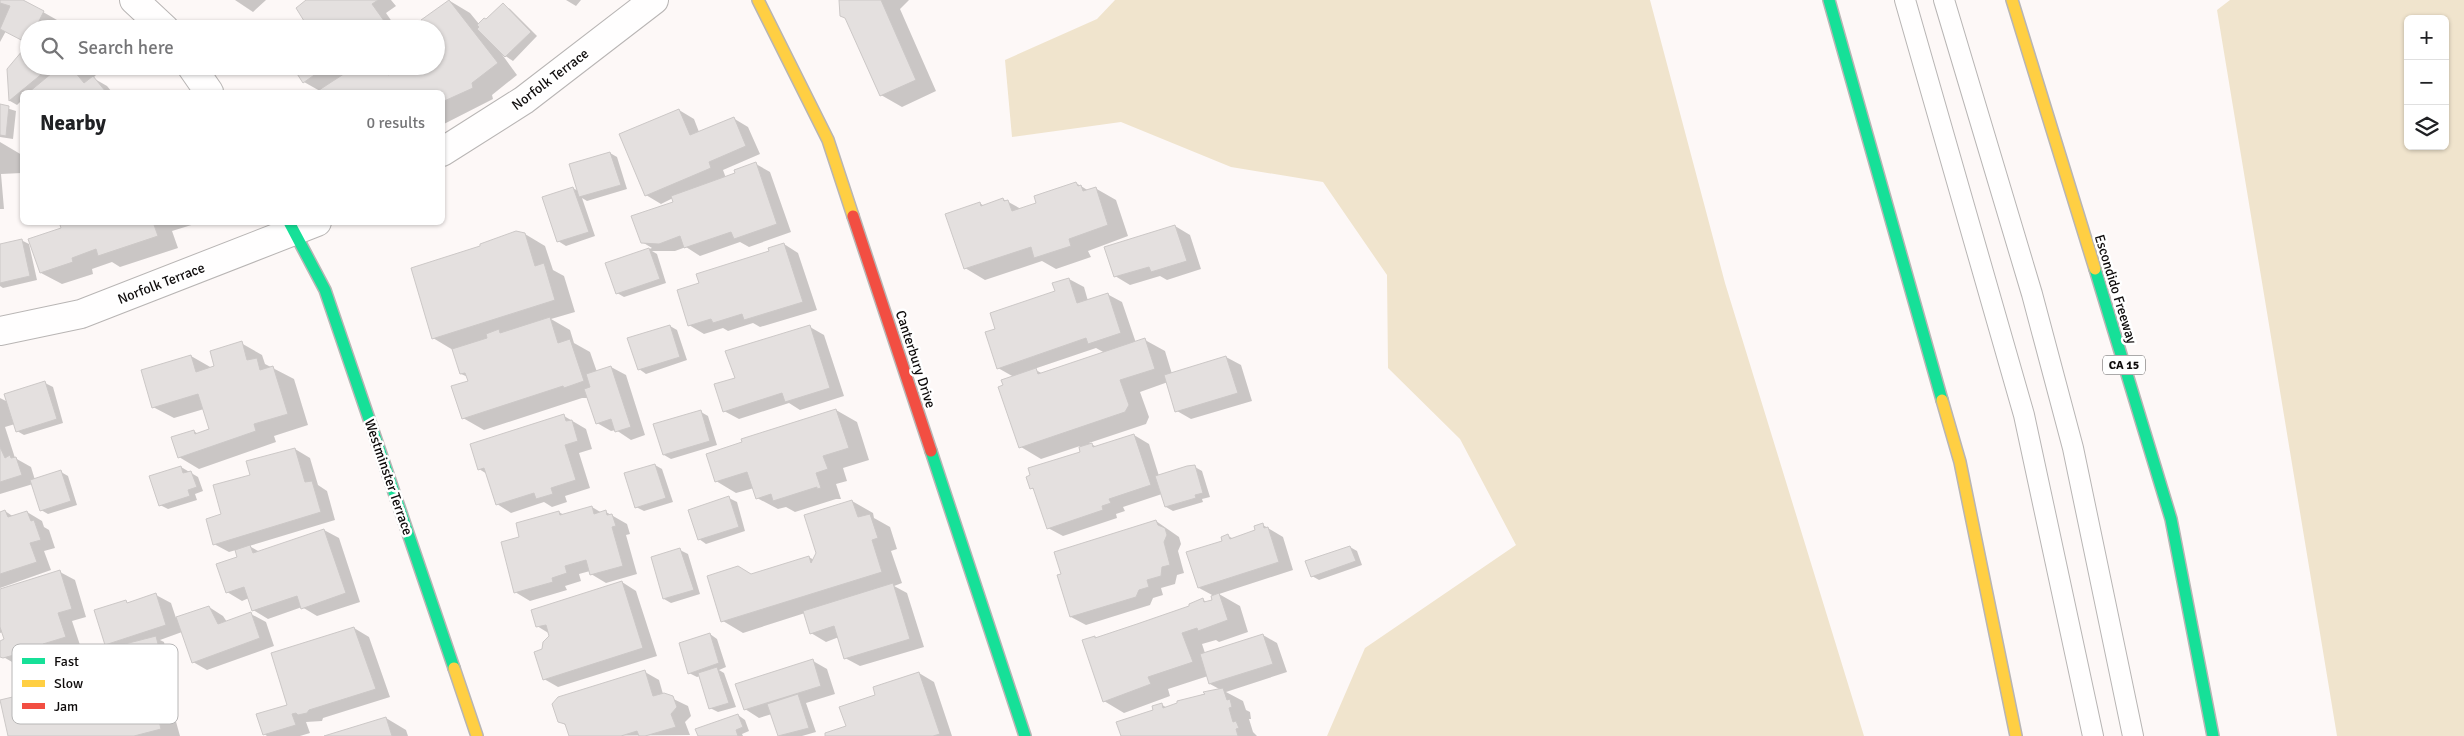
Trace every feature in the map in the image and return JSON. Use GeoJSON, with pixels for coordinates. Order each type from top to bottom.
{"type":"FeatureCollection","features":[{"type":"Feature","properties":{"kind":"main road","name":"Canterbury Drive"},"geometry":{"type":"LineString","coordinates":[[758,0],[828,140],[1025,736]]}},
{"type":"Feature","properties":{"kind":"main road"},"geometry":{"type":"LineString","coordinates":[[1830,0],[1960,462],[2016,736]]}},
{"type":"Feature","properties":{"kind":"main road","name":"Escondido Freeway"},"geometry":{"type":"LineString","coordinates":[[2012,0],[2171,519],[2213,736]]}},
{"type":"Feature","properties":{"kind":"main road","name":"Westminster Terrace"},"geometry":{"type":"LineString","coordinates":[[300,226],[325,290],[478,736]]}},
{"type":"Feature","properties":{"kind":"street"},"geometry":{"type":"LineString","coordinates":[[134,0],[155,20]]}},
{"type":"Feature","properties":{"kind":"street","name":"Norfolk Terrace"},"geometry":{"type":"LineString","coordinates":[[445,150],[524,100],[654,0]]}},
{"type":"Feature","properties":{"kind":"street"},"geometry":{"type":"LineString","coordinates":[[197,75],[208,90]]}},
{"type":"Feature","properties":{"kind":"street","name":"Norfolk Terrace"},"geometry":{"type":"LineString","coordinates":[[0,331],[81,314],[300,226]]}},
{"type":"Feature","properties":{"kind":"lane"},"geometry":{"type":"LineString","coordinates":[[1905,0],[2024,415],[2092,736]]}},
{"type":"Feature","properties":{"kind":"lane"},"geometry":{"type":"LineString","coordinates":[[1944,0],[2032,294],[2073,448],[2133,736]]}},
{"type":"Feature","properties":{"kind":"shaded area"},"geometry":{"type":"Polygon","coordinates":[[[1115,0],[1650,0],[1725,283],[1864,736],[1327,736],[1365,648],[1516,545],[1460,439],[1388,368],[1387,275],[1323,182],[1231,167],[1121,122],[1012,137],[1005,60],[1097,19],[1115,0]]]}},
{"type":"Feature","properties":{"kind":"shaded area"},"geometry":{"type":"Polygon","coordinates":[[[2230,0],[2464,0],[2464,736],[2337,736],[2217,10],[2230,0]]]}},
{"type":"Feature","properties":{"kind":"building"},"geometry":{"type":"Polygon","coordinates":[[[0,0],[23,0],[44,11],[40,20],[20,20],[20,39],[0,29],[10,6],[0,3],[0,0]]]}},
{"type":"Feature","properties":{"kind":"building"},"geometry":{"type":"Polygon","coordinates":[[[306,0],[378,0],[372,4],[383,20],[303,20],[296,8],[306,0]]]}},
{"type":"Feature","properties":{"kind":"building"},"geometry":{"type":"Polygon","coordinates":[[[449,0],[498,63],[472,83],[473,88],[445,101],[445,90],[319,90],[342,75],[445,75],[445,20],[421,20],[449,0]]]}},
{"type":"Feature","properties":{"kind":"building"},"geometry":{"type":"Polygon","coordinates":[[[839,0],[881,0],[916,80],[880,96],[845,18],[840,16],[839,0]]]}},
{"type":"Feature","properties":{"kind":"building"},"geometry":{"type":"Polygon","coordinates":[[[503,3],[531,32],[505,57],[477,29],[479,27],[477,25],[484,18],[486,19],[503,3]]]}},
{"type":"Feature","properties":{"kind":"building"},"geometry":{"type":"Polygon","coordinates":[[[20,54],[20,75],[41,75],[9,101],[7,69],[20,54]]]}},
{"type":"Feature","properties":{"kind":"building"},"geometry":{"type":"Polygon","coordinates":[[[50,75],[77,75],[84,83],[93,76],[104,90],[31,90],[50,75]]]}},
{"type":"Feature","properties":{"kind":"building"},"geometry":{"type":"Polygon","coordinates":[[[298,75],[314,75],[303,83],[298,75]]]}},
{"type":"Feature","properties":{"kind":"building"},"geometry":{"type":"Polygon","coordinates":[[[0,104],[9,106],[6,136],[0,135],[0,104]]]}},
{"type":"Feature","properties":{"kind":"building"},"geometry":{"type":"Polygon","coordinates":[[[679,109],[690,135],[734,117],[746,146],[709,162],[711,168],[645,196],[619,134],[679,109]]]}},
{"type":"Feature","properties":{"kind":"building"},"geometry":{"type":"Polygon","coordinates":[[[610,152],[621,185],[579,197],[569,164],[610,152]]]}},
{"type":"Feature","properties":{"kind":"building"},"geometry":{"type":"Polygon","coordinates":[[[756,162],[777,224],[734,239],[731,232],[684,248],[680,236],[659,244],[641,243],[631,216],[673,202],[671,196],[735,173],[734,170],[756,162]]]}},
{"type":"Feature","properties":{"kind":"building"},"geometry":{"type":"Polygon","coordinates":[[[1076,182],[1078,186],[1081,185],[1083,191],[1096,187],[1108,225],[1069,239],[1071,246],[1034,258],[1031,247],[964,269],[945,214],[980,202],[981,206],[1003,198],[1004,201],[1008,200],[1012,211],[1036,203],[1034,196],[1076,182]]]}},
{"type":"Feature","properties":{"kind":"building"},"geometry":{"type":"Polygon","coordinates":[[[573,187],[589,232],[557,242],[542,197],[573,187]]]}},
{"type":"Feature","properties":{"kind":"building"},"geometry":{"type":"Polygon","coordinates":[[[60,225],[154,225],[158,236],[98,256],[96,249],[72,258],[73,262],[40,273],[28,239],[61,228],[60,225]]]}},
{"type":"Feature","properties":{"kind":"building"},"geometry":{"type":"Polygon","coordinates":[[[1175,225],[1187,261],[1151,272],[1149,267],[1114,277],[1104,247],[1175,225]]]}},
{"type":"Feature","properties":{"kind":"building"},"geometry":{"type":"Polygon","coordinates":[[[516,231],[525,233],[535,266],[544,263],[555,300],[432,339],[411,268],[480,246],[480,244],[516,231]]]}},
{"type":"Feature","properties":{"kind":"building"},"geometry":{"type":"Polygon","coordinates":[[[22,239],[30,276],[0,283],[0,244],[22,239]]]}},
{"type":"Feature","properties":{"kind":"building"},"geometry":{"type":"Polygon","coordinates":[[[784,243],[803,302],[744,320],[742,314],[713,323],[711,319],[688,326],[677,290],[699,283],[696,274],[769,251],[768,248],[784,243]]]}},
{"type":"Feature","properties":{"kind":"building"},"geometry":{"type":"Polygon","coordinates":[[[649,248],[660,279],[616,294],[605,263],[649,248]]]}},
{"type":"Feature","properties":{"kind":"building"},"geometry":{"type":"Polygon","coordinates":[[[1069,278],[1077,303],[1108,293],[1121,333],[1088,344],[1086,338],[997,369],[985,332],[995,329],[990,313],[1055,291],[1052,283],[1069,278]]]}},
{"type":"Feature","properties":{"kind":"building"},"geometry":{"type":"Polygon","coordinates":[[[550,317],[558,343],[570,339],[584,381],[462,419],[451,386],[468,381],[465,373],[460,374],[452,349],[487,338],[486,334],[499,329],[500,333],[550,317]]]}},
{"type":"Feature","properties":{"kind":"building"},"geometry":{"type":"Polygon","coordinates":[[[670,325],[680,357],[638,370],[627,338],[670,325]]]}},
{"type":"Feature","properties":{"kind":"building"},"geometry":{"type":"Polygon","coordinates":[[[810,325],[830,388],[785,402],[782,393],[723,412],[714,384],[735,378],[725,351],[810,325]]]}},
{"type":"Feature","properties":{"kind":"building"},"geometry":{"type":"Polygon","coordinates":[[[1145,338],[1155,369],[1120,380],[1129,405],[1125,412],[1019,448],[998,387],[1003,385],[1001,380],[1036,368],[1038,374],[1145,338]]]}},
{"type":"Feature","properties":{"kind":"building"},"geometry":{"type":"Polygon","coordinates":[[[242,341],[247,360],[257,358],[260,370],[273,366],[288,414],[254,424],[256,431],[178,458],[171,437],[194,430],[195,434],[209,429],[198,394],[152,408],[141,370],[191,355],[196,372],[214,366],[210,351],[242,341]]]}},
{"type":"Feature","properties":{"kind":"building"},"geometry":{"type":"Polygon","coordinates":[[[1226,356],[1238,393],[1175,412],[1164,375],[1226,356]]]}},
{"type":"Feature","properties":{"kind":"building"},"geometry":{"type":"Polygon","coordinates":[[[611,366],[631,427],[615,432],[611,419],[596,424],[584,389],[590,387],[586,374],[611,366]]]}},
{"type":"Feature","properties":{"kind":"building"},"geometry":{"type":"Polygon","coordinates":[[[45,381],[57,419],[16,432],[4,394],[45,381]]]}},
{"type":"Feature","properties":{"kind":"building"},"geometry":{"type":"Polygon","coordinates":[[[836,409],[849,448],[823,456],[828,469],[816,473],[821,488],[817,489],[817,487],[773,501],[771,494],[756,499],[747,472],[715,482],[706,454],[742,442],[741,439],[836,409]]]}},
{"type":"Feature","properties":{"kind":"building"},"geometry":{"type":"Polygon","coordinates":[[[701,410],[710,441],[663,455],[653,424],[701,410]]]}},
{"type":"Feature","properties":{"kind":"building"},"geometry":{"type":"Polygon","coordinates":[[[564,414],[566,421],[572,420],[578,441],[565,445],[576,480],[551,488],[553,494],[536,499],[534,493],[496,505],[484,468],[478,470],[470,444],[564,414]]]}},
{"type":"Feature","properties":{"kind":"building"},"geometry":{"type":"Polygon","coordinates":[[[1134,434],[1151,485],[1109,499],[1111,503],[1102,506],[1103,510],[1047,529],[1033,488],[1030,489],[1026,477],[1030,475],[1028,468],[1080,452],[1079,447],[1092,443],[1093,447],[1134,434]]]}},
{"type":"Feature","properties":{"kind":"building"},"geometry":{"type":"Polygon","coordinates":[[[0,447],[5,458],[10,455],[11,458],[16,457],[22,475],[0,482],[0,447]]]}},
{"type":"Feature","properties":{"kind":"building"},"geometry":{"type":"Polygon","coordinates":[[[295,448],[305,482],[312,481],[321,512],[213,545],[206,519],[221,514],[213,485],[250,475],[246,461],[295,448]]]}},
{"type":"Feature","properties":{"kind":"building"},"geometry":{"type":"Polygon","coordinates":[[[655,464],[666,498],[635,508],[624,473],[655,464]]]}},
{"type":"Feature","properties":{"kind":"building"},"geometry":{"type":"Polygon","coordinates":[[[1195,465],[1203,493],[1195,495],[1196,498],[1165,507],[1155,476],[1195,465]]]}},
{"type":"Feature","properties":{"kind":"building"},"geometry":{"type":"Polygon","coordinates":[[[181,466],[183,473],[191,471],[197,487],[188,490],[190,496],[159,506],[149,476],[181,466]]]}},
{"type":"Feature","properties":{"kind":"building"},"geometry":{"type":"Polygon","coordinates":[[[61,470],[71,501],[40,511],[30,480],[61,470]]]}},
{"type":"Feature","properties":{"kind":"building"},"geometry":{"type":"Polygon","coordinates":[[[729,496],[739,527],[698,540],[688,510],[729,496]]]}},
{"type":"Feature","properties":{"kind":"building"},"geometry":{"type":"Polygon","coordinates":[[[852,500],[858,517],[870,514],[878,538],[872,540],[882,572],[721,622],[707,576],[738,566],[751,574],[809,556],[811,563],[816,553],[804,515],[852,500]]]}},
{"type":"Feature","properties":{"kind":"building"},"geometry":{"type":"Polygon","coordinates":[[[592,506],[594,514],[606,510],[607,515],[612,514],[616,526],[612,527],[623,566],[590,575],[586,560],[565,566],[567,573],[552,578],[553,582],[514,593],[501,542],[519,537],[516,523],[559,511],[560,515],[592,506]]]}},
{"type":"Feature","properties":{"kind":"building"},"geometry":{"type":"Polygon","coordinates":[[[5,510],[8,517],[27,511],[31,521],[34,520],[41,540],[30,543],[37,562],[0,574],[0,512],[5,510]]]}},
{"type":"Feature","properties":{"kind":"building"},"geometry":{"type":"Polygon","coordinates":[[[1156,520],[1158,525],[1165,528],[1167,535],[1164,542],[1170,565],[1162,567],[1161,576],[1147,580],[1149,587],[1139,590],[1136,597],[1070,617],[1057,575],[1061,574],[1054,552],[1156,520]]]}},
{"type":"Feature","properties":{"kind":"building"},"geometry":{"type":"Polygon","coordinates":[[[1263,523],[1264,528],[1268,527],[1279,562],[1198,588],[1186,552],[1222,541],[1221,537],[1228,534],[1230,539],[1255,530],[1254,526],[1263,523]]]}},
{"type":"Feature","properties":{"kind":"building"},"geometry":{"type":"Polygon","coordinates":[[[324,529],[346,593],[301,609],[297,596],[252,611],[244,587],[226,593],[216,564],[237,557],[235,550],[250,545],[253,553],[324,529]]]}},
{"type":"Feature","properties":{"kind":"building"},"geometry":{"type":"Polygon","coordinates":[[[1350,546],[1356,561],[1311,577],[1305,561],[1350,546]]]}},
{"type":"Feature","properties":{"kind":"building"},"geometry":{"type":"Polygon","coordinates":[[[680,548],[694,590],[663,599],[651,557],[680,548]]]}},
{"type":"Feature","properties":{"kind":"building"},"geometry":{"type":"Polygon","coordinates":[[[60,570],[72,609],[58,613],[66,637],[43,644],[12,644],[12,656],[0,657],[0,641],[4,639],[0,627],[0,589],[60,570]]]}},
{"type":"Feature","properties":{"kind":"building"},"geometry":{"type":"Polygon","coordinates":[[[622,581],[643,648],[543,680],[534,652],[542,649],[543,642],[549,636],[546,625],[536,627],[531,610],[622,581]]]}},
{"type":"Feature","properties":{"kind":"building"},"geometry":{"type":"Polygon","coordinates":[[[893,583],[910,639],[844,659],[834,626],[810,634],[803,611],[893,583]]]}},
{"type":"Feature","properties":{"kind":"building"},"geometry":{"type":"Polygon","coordinates":[[[156,593],[166,625],[105,644],[94,610],[126,600],[127,603],[156,593]]]}},
{"type":"Feature","properties":{"kind":"building"},"geometry":{"type":"Polygon","coordinates":[[[1219,593],[1228,620],[1198,631],[1197,628],[1182,633],[1193,662],[1148,677],[1151,684],[1103,702],[1082,640],[1095,636],[1095,638],[1189,606],[1189,604],[1203,598],[1204,602],[1212,600],[1211,596],[1219,593]]]}},
{"type":"Feature","properties":{"kind":"building"},"geometry":{"type":"Polygon","coordinates":[[[209,606],[218,624],[251,612],[260,638],[192,663],[176,617],[209,606]]]}},
{"type":"Feature","properties":{"kind":"building"},"geometry":{"type":"Polygon","coordinates":[[[354,627],[376,689],[309,710],[307,713],[292,714],[296,725],[263,735],[256,714],[287,705],[271,653],[354,627]]]}},
{"type":"Feature","properties":{"kind":"building"},"geometry":{"type":"Polygon","coordinates":[[[710,633],[719,663],[688,674],[679,643],[710,633]]]}},
{"type":"Feature","properties":{"kind":"building"},"geometry":{"type":"Polygon","coordinates":[[[1263,634],[1273,664],[1209,684],[1200,654],[1263,634]]]}},
{"type":"Feature","properties":{"kind":"building"},"geometry":{"type":"Polygon","coordinates":[[[156,636],[158,644],[125,644],[156,636]]]}},
{"type":"Feature","properties":{"kind":"building"},"geometry":{"type":"Polygon","coordinates":[[[813,659],[821,686],[744,710],[735,684],[813,659]]]}},
{"type":"Feature","properties":{"kind":"building"},"geometry":{"type":"Polygon","coordinates":[[[717,667],[729,703],[709,709],[698,673],[717,667]]]}},
{"type":"Feature","properties":{"kind":"building"},"geometry":{"type":"Polygon","coordinates":[[[645,670],[653,696],[664,693],[673,696],[677,707],[671,714],[676,727],[645,736],[639,736],[637,731],[621,736],[569,736],[565,724],[558,722],[552,704],[558,697],[645,670]]]}},
{"type":"Feature","properties":{"kind":"building"},"geometry":{"type":"Polygon","coordinates":[[[919,672],[940,734],[933,736],[825,736],[825,733],[846,726],[839,707],[875,695],[873,687],[919,672]]]}},
{"type":"Feature","properties":{"kind":"building"},"geometry":{"type":"Polygon","coordinates":[[[1223,688],[1227,700],[1230,699],[1232,707],[1229,708],[1233,722],[1236,721],[1239,728],[1236,729],[1238,736],[1121,736],[1116,722],[1153,710],[1152,706],[1162,703],[1163,708],[1177,703],[1177,701],[1205,694],[1203,692],[1223,688]]]}},
{"type":"Feature","properties":{"kind":"building"},"geometry":{"type":"Polygon","coordinates":[[[798,694],[809,728],[778,736],[767,704],[798,694]]]}},
{"type":"Feature","properties":{"kind":"building"},"geometry":{"type":"Polygon","coordinates":[[[12,697],[12,724],[160,724],[161,729],[134,736],[8,736],[0,700],[12,697]]]}},
{"type":"Feature","properties":{"kind":"building"},"geometry":{"type":"Polygon","coordinates":[[[738,714],[743,727],[736,730],[738,736],[698,736],[695,729],[738,714]]]}},
{"type":"Feature","properties":{"kind":"building"},"geometry":{"type":"Polygon","coordinates":[[[386,717],[392,736],[324,736],[386,717]]]}},
{"type":"Feature","properties":{"kind":"traffic: fast"},"geometry":{"type":"LineString","coordinates":[[1829,0],[1942,400]]}},
{"type":"Feature","properties":{"kind":"traffic: fast"},"geometry":{"type":"LineString","coordinates":[[291,225],[325,290],[454,668]]}},
{"type":"Feature","properties":{"kind":"traffic: fast"},"geometry":{"type":"LineString","coordinates":[[2095,269],[2171,519],[2213,736]]}},
{"type":"Feature","properties":{"kind":"traffic: fast"},"geometry":{"type":"LineString","coordinates":[[931,451],[1025,736]]}},
{"type":"Feature","properties":{"kind":"traffic: slow"},"geometry":{"type":"LineString","coordinates":[[758,0],[828,140],[853,216]]}},
{"type":"Feature","properties":{"kind":"traffic: slow"},"geometry":{"type":"LineString","coordinates":[[2012,0],[2095,269]]}},
{"type":"Feature","properties":{"kind":"traffic: slow"},"geometry":{"type":"LineString","coordinates":[[1942,400],[1960,462],[2016,736]]}},
{"type":"Feature","properties":{"kind":"traffic: slow"},"geometry":{"type":"LineString","coordinates":[[454,668],[477,736]]}},
{"type":"Feature","properties":{"kind":"traffic: jam"},"geometry":{"type":"LineString","coordinates":[[853,216],[931,451]]}}]}
